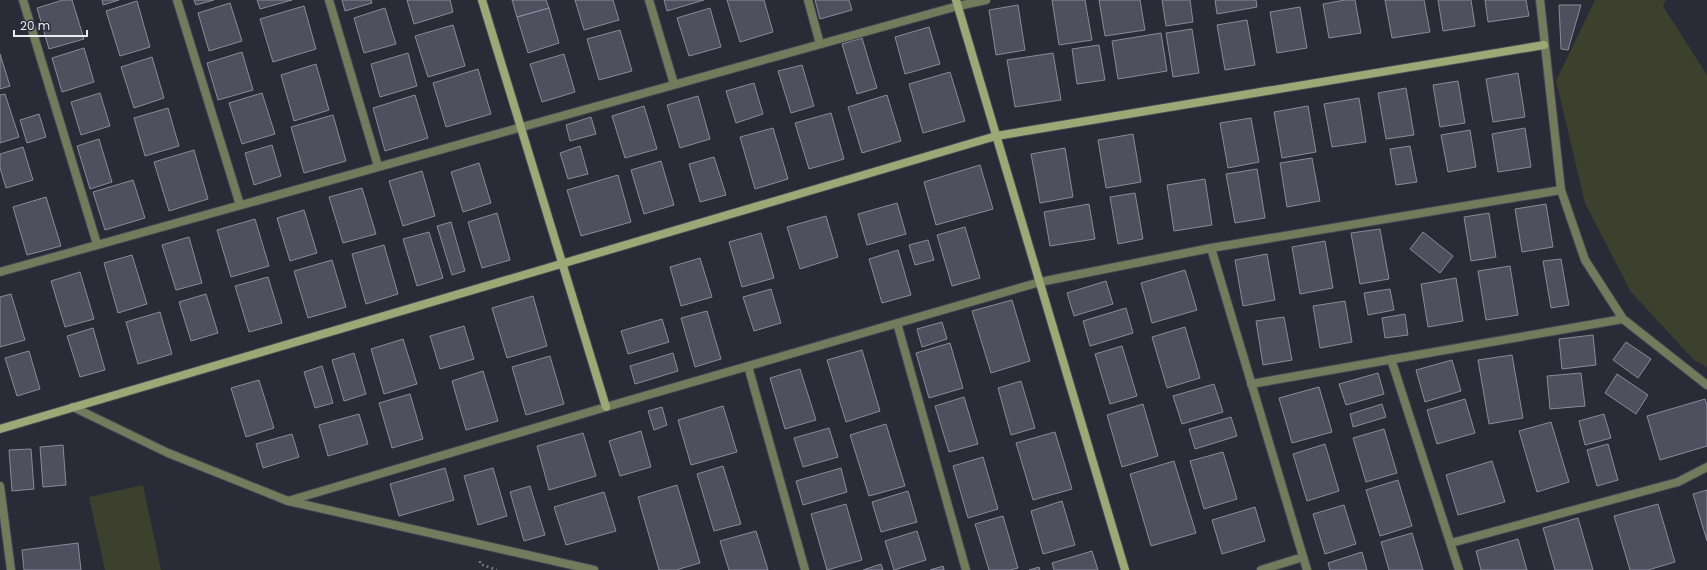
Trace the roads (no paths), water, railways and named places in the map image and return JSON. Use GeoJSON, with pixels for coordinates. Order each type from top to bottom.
{"type":"FeatureCollection","features":[{"type":"Feature","properties":{"kind":"street"},"geometry":{"type":"LineString","coordinates":[[23,0],[97,244]]}},
{"type":"Feature","properties":{"kind":"street"},"geometry":{"type":"LineString","coordinates":[[177,0],[240,205]]}},
{"type":"Feature","properties":{"kind":"street"},"geometry":{"type":"LineString","coordinates":[[329,0],[378,166]]}},
{"type":"Feature","properties":{"kind":"street"},"geometry":{"type":"LineString","coordinates":[[482,0],[606,407]]}},
{"type":"Feature","properties":{"kind":"street"},"geometry":{"type":"LineString","coordinates":[[649,0],[674,84]]}},
{"type":"Feature","properties":{"kind":"street"},"geometry":{"type":"LineString","coordinates":[[808,0],[820,44]]}},
{"type":"Feature","properties":{"kind":"street"},"geometry":{"type":"LineString","coordinates":[[0,272],[820,44],[957,3],[986,0]]}},
{"type":"Feature","properties":{"kind":"street"},"geometry":{"type":"LineString","coordinates":[[1540,0],[1561,190],[1585,260],[1622,318],[1707,385]]}},
{"type":"Feature","properties":{"kind":"street"},"geometry":{"type":"LineString","coordinates":[[957,3],[1125,570]]}},
{"type":"Feature","properties":{"kind":"street"},"geometry":{"type":"LineString","coordinates":[[0,428],[996,136],[1544,45]]}},
{"type":"Feature","properties":{"kind":"street"},"geometry":{"type":"LineString","coordinates":[[288,501],[606,407],[1040,282],[1211,248],[1561,190]]}},
{"type":"Feature","properties":{"kind":"street"},"geometry":{"type":"LineString","coordinates":[[1211,248],[1307,570]]}},
{"type":"Feature","properties":{"kind":"street"},"geometry":{"type":"LineString","coordinates":[[1251,384],[1622,318]]}},
{"type":"Feature","properties":{"kind":"street"},"geometry":{"type":"LineString","coordinates":[[897,323],[966,570]]}},
{"type":"Feature","properties":{"kind":"street"},"geometry":{"type":"LineString","coordinates":[[1391,359],[1460,570]]}},
{"type":"Feature","properties":{"kind":"street"},"geometry":{"type":"LineString","coordinates":[[748,366],[805,570]]}},
{"type":"Feature","properties":{"kind":"street"},"geometry":{"type":"LineString","coordinates":[[73,407],[168,453],[288,501],[594,570]]}},
{"type":"Feature","properties":{"kind":"street"},"geometry":{"type":"LineString","coordinates":[[1451,543],[1678,482],[1707,467]]}},
{"type":"Feature","properties":{"kind":"street"},"geometry":{"type":"LineString","coordinates":[[0,486],[11,570]]}},
{"type":"Feature","properties":{"kind":"street"},"geometry":{"type":"LineString","coordinates":[[1261,570],[1303,557]]}}]}
